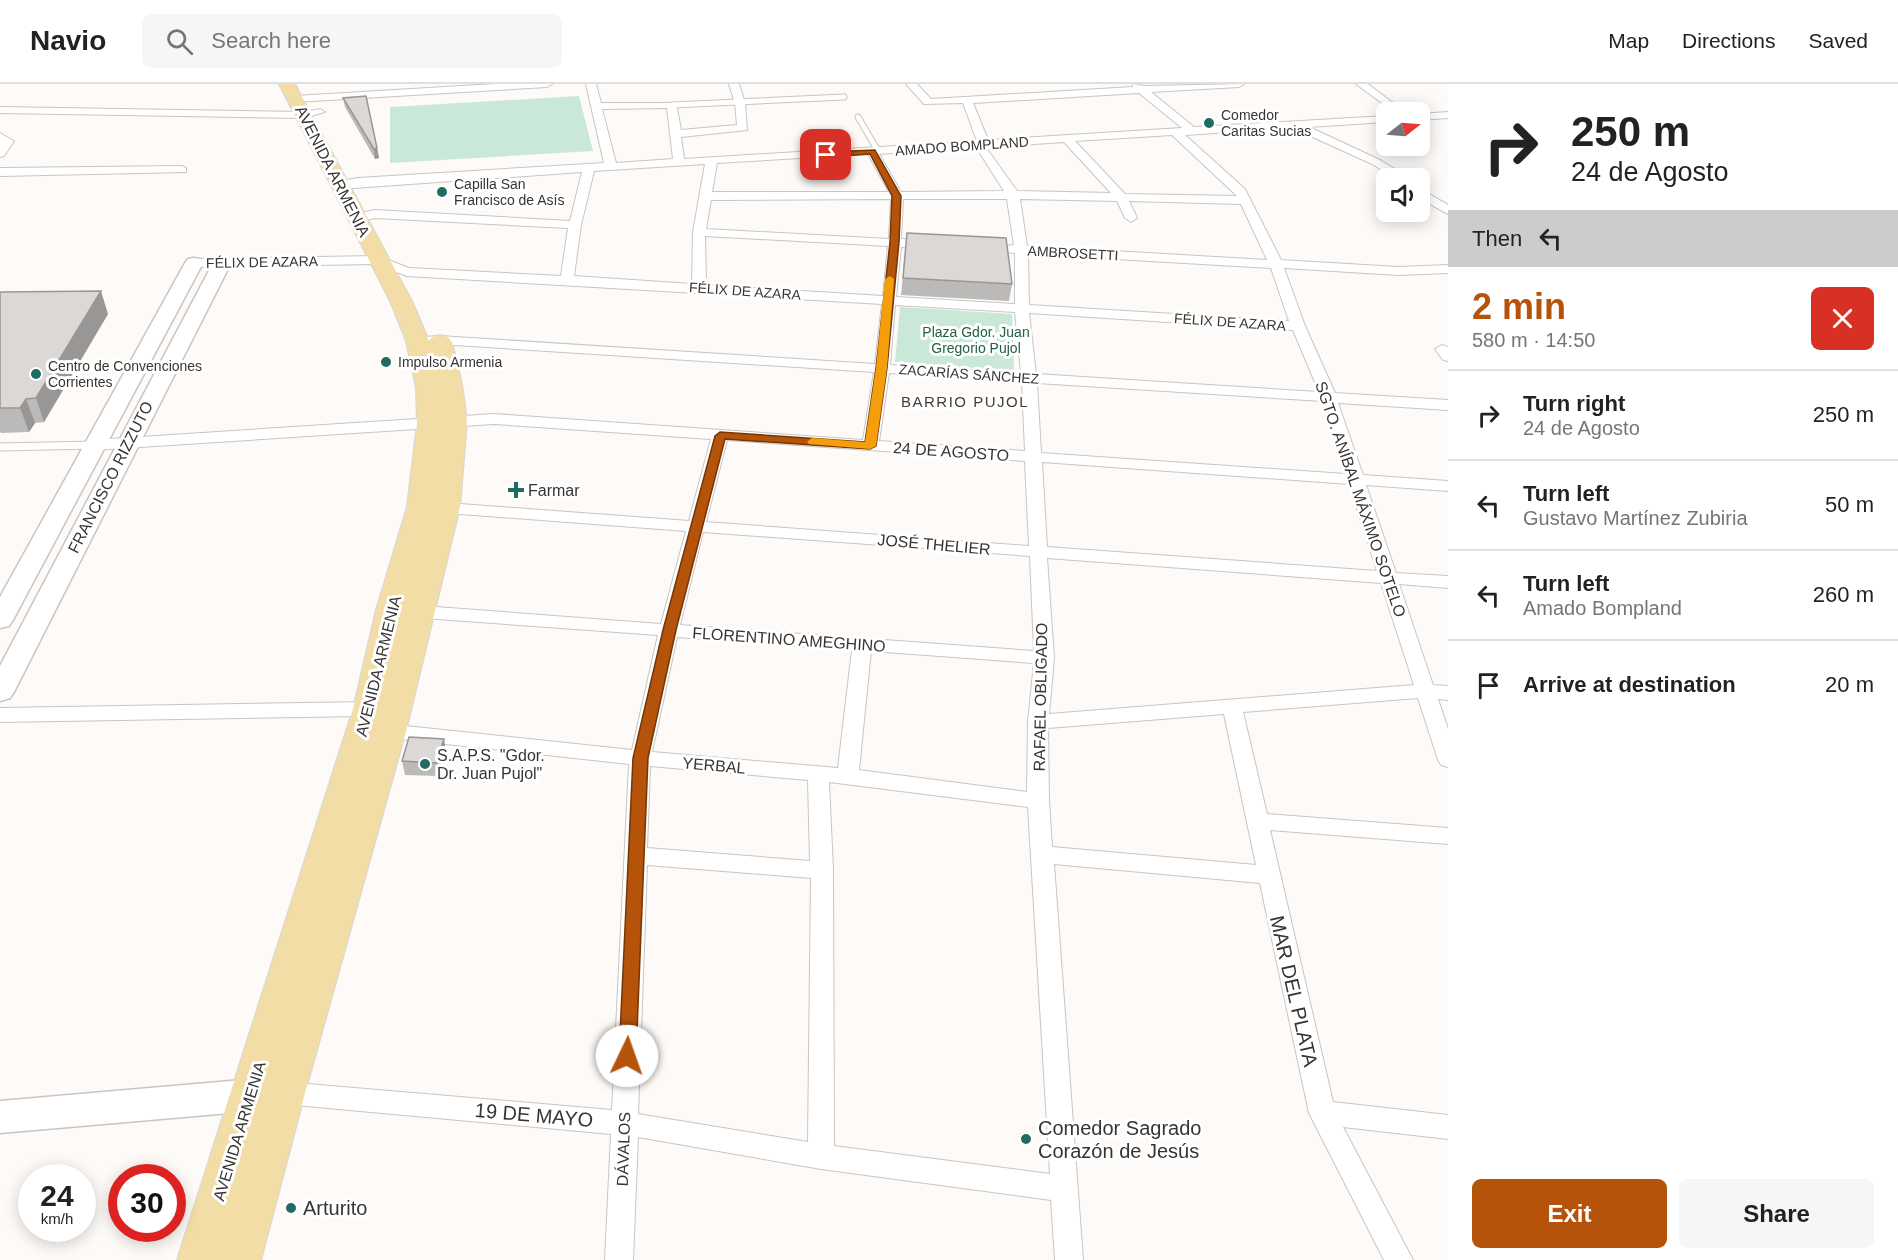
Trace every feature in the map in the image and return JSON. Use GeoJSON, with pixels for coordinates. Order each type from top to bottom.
{"type":"FeatureCollection","features":[{"type":"Feature","properties":{"kind":"main road","name":"AVENIDA ARMENIA"},"geometry":{"type":"LineString","coordinates":[[200,1260],[266,1094],[379,720],[433,507],[442,422],[450,384],[429,341],[424,302],[393,266],[303,98]]}},
{"type":"Feature","properties":{"kind":"main road","name":"AVENIDA ARMENIA"},"geometry":{"type":"LineString","coordinates":[[238,1260],[266,1094]]}},
{"type":"Feature","properties":{"kind":"street"},"geometry":{"type":"LineString","coordinates":[[0,110],[303,98],[548,84]]}},
{"type":"Feature","properties":{"kind":"street"},"geometry":{"type":"LineString","coordinates":[[591,84],[611,168]]}},
{"type":"Feature","properties":{"kind":"street"},"geometry":{"type":"LineString","coordinates":[[677,134],[742,128],[740,103],[734,84]]}},
{"type":"Feature","properties":{"kind":"street"},"geometry":{"type":"LineString","coordinates":[[911,84],[928,102],[1138,87],[1239,84]]}},
{"type":"Feature","properties":{"kind":"street"},"geometry":{"type":"LineString","coordinates":[[1361,84],[1386,102]]}},
{"type":"Feature","properties":{"kind":"street"},"geometry":{"type":"LineString","coordinates":[[1138,87],[1192,131]]}},
{"type":"Feature","properties":{"kind":"street"},"geometry":{"type":"LineString","coordinates":[[967,101],[984,145]]}},
{"type":"Feature","properties":{"kind":"street"},"geometry":{"type":"LineString","coordinates":[[596,106],[672,105],[679,164]]}},
{"type":"Feature","properties":{"kind":"street"},"geometry":{"type":"LineString","coordinates":[[1430,116],[1448,115]]}},
{"type":"Feature","properties":{"kind":"street","name":"AMADO BOMPLAND"},"geometry":{"type":"LineString","coordinates":[[349,183],[1376,120]]}},
{"type":"Feature","properties":{"kind":"street"},"geometry":{"type":"LineString","coordinates":[[1296,125],[1386,168]]}},
{"type":"Feature","properties":{"kind":"street","name":"SGTO. ANÍBAL MÁXIMO SOTELO"},"geometry":{"type":"LineString","coordinates":[[1175,132],[1233,184],[1244,200],[1276,264],[1298,326],[1329,397],[1448,760]]}},
{"type":"Feature","properties":{"kind":"street"},"geometry":{"type":"LineString","coordinates":[[0,154],[4,138]]}},
{"type":"Feature","properties":{"kind":"street"},"geometry":{"type":"LineString","coordinates":[[1067,140],[1121,197],[1131,218]]}},
{"type":"Feature","properties":{"kind":"street","name":"RAFAEL OBLIGADO"},"geometry":{"type":"LineString","coordinates":[[984,145],[981,149],[1013,195],[1021,250],[1022,308],[1029,378],[1044,658],[1038,722],[1038,801],[1069,1260]]}},
{"type":"Feature","properties":{"kind":"street"},"geometry":{"type":"LineString","coordinates":[[870,446],[882,368],[887,301],[895,242],[897,196],[875,151]]}},
{"type":"Feature","properties":{"kind":"street"},"geometry":{"type":"LineString","coordinates":[[699,288],[699,232],[711,162]]}},
{"type":"Feature","properties":{"kind":"street"},"geometry":{"type":"LineString","coordinates":[[567,280],[575,225],[589,169]]}},
{"type":"Feature","properties":{"kind":"street"},"geometry":{"type":"LineString","coordinates":[[0,172],[182,170]]}},
{"type":"Feature","properties":{"kind":"street"},"geometry":{"type":"LineString","coordinates":[[705,196],[1013,195],[1244,200]]}},
{"type":"Feature","properties":{"kind":"street"},"geometry":{"type":"LineString","coordinates":[[1430,200],[1448,210]]}},
{"type":"Feature","properties":{"kind":"street"},"geometry":{"type":"LineString","coordinates":[[366,216],[575,225]]}},
{"type":"Feature","properties":{"kind":"street"},"geometry":{"type":"LineString","coordinates":[[699,232],[952,246]]}},
{"type":"Feature","properties":{"kind":"street","name":"AMBROSETTI"},"geometry":{"type":"LineString","coordinates":[[998,248],[1398,271],[1448,269]]}},
{"type":"Feature","properties":{"kind":"street","name":"FÉLIX DE AZARA"},"geometry":{"type":"LineString","coordinates":[[194,263],[393,266],[567,280],[1298,326]]}},
{"type":"Feature","properties":{"kind":"street","name":"FRANCISCO RIZZUTO"},"geometry":{"type":"LineString","coordinates":[[0,620],[194,263]]}},
{"type":"Feature","properties":{"kind":"street","name":"FRANCISCO RIZZUTO"},"geometry":{"type":"LineString","coordinates":[[0,692],[222,263]]}},
{"type":"Feature","properties":{"kind":"street","name":"ZACARÍAS SÁNCHEZ"},"geometry":{"type":"LineString","coordinates":[[429,341],[1448,405]]}},
{"type":"Feature","properties":{"kind":"street","name":"24 DE AGOSTO"},"geometry":{"type":"LineString","coordinates":[[94,446],[494,419],[1448,486]]}},
{"type":"Feature","properties":{"kind":"street","name":"DÁVALOS"},"geometry":{"type":"LineString","coordinates":[[619,1260],[638,856],[640,758],[669,630],[720,436]]}},
{"type":"Feature","properties":{"kind":"street","name":"JOSÉ THELIER"},"geometry":{"type":"LineString","coordinates":[[433,507],[1448,582]]}},
{"type":"Feature","properties":{"kind":"street","name":"FLORENTINO AMEGHINO"},"geometry":{"type":"LineString","coordinates":[[405,611],[1044,658]]}},
{"type":"Feature","properties":{"kind":"street"},"geometry":{"type":"LineString","coordinates":[[848,776],[862,645]]}},
{"type":"Feature","properties":{"kind":"street"},"geometry":{"type":"LineString","coordinates":[[1038,722],[1427,691],[1448,693]]}},
{"type":"Feature","properties":{"kind":"street","name":"MAR DEL PLATA"},"geometry":{"type":"LineString","coordinates":[[1232,706],[1322,1113],[1399,1260]]}},
{"type":"Feature","properties":{"kind":"street","name":"YERBAL"},"geometry":{"type":"LineString","coordinates":[[0,715],[379,720],[640,758],[848,776],[1038,801]]}},
{"type":"Feature","properties":{"kind":"street"},"geometry":{"type":"LineString","coordinates":[[818,774],[822,870],[821,1157]]}},
{"type":"Feature","properties":{"kind":"street"},"geometry":{"type":"LineString","coordinates":[[1259,821],[1448,836]]}},
{"type":"Feature","properties":{"kind":"street"},"geometry":{"type":"LineString","coordinates":[[1043,855],[1268,875]]}},
{"type":"Feature","properties":{"kind":"street"},"geometry":{"type":"LineString","coordinates":[[638,856],[822,870]]}},
{"type":"Feature","properties":{"kind":"street","name":"19 DE MAYO"},"geometry":{"type":"LineString","coordinates":[[0,1117],[266,1094],[624,1123],[821,1157],[1065,1189]]}},
{"type":"Feature","properties":{"kind":"street"},"geometry":{"type":"LineString","coordinates":[[1322,1113],[1448,1127]]}},
{"type":"Feature","properties":{"kind":"lane"},"geometry":{"type":"LineString","coordinates":[[672,105],[844,97]]}},
{"type":"Feature","properties":{"kind":"lane"},"geometry":{"type":"LineString","coordinates":[[858,117],[875,151]]}},
{"type":"Feature","properties":{"kind":"lane"},"geometry":{"type":"LineString","coordinates":[[0,447],[94,446]]}},
{"type":"Feature","properties":{"kind":"green space"},"geometry":{"type":"Polygon","coordinates":[[[579,96],[593,151],[390,163],[390,107],[579,96]]]}},
{"type":"Feature","properties":{"kind":"green space","name":"Plaza Gdor. Juan Gregorio Pujol"},"geometry":{"type":"Polygon","coordinates":[[[900,307],[1012,314],[1014,371],[895,362],[900,307]]]}},
{"type":"Feature","properties":{"kind":"building"},"geometry":{"type":"Polygon","coordinates":[[[366,96],[377,148],[374,149],[343,98],[366,96]]]}},
{"type":"Feature","properties":{"kind":"building"},"geometry":{"type":"Polygon","coordinates":[[[907,233],[1006,238],[1012,284],[903,278],[907,233]]]}},
{"type":"Feature","properties":{"kind":"building","name":"Centro de Convenciones Corrientes"},"geometry":{"type":"Polygon","coordinates":[[[101,291],[36,398],[26,399],[20,408],[0,408],[0,292],[101,291]]]}},
{"type":"Feature","properties":{"kind":"building"},"geometry":{"type":"Polygon","coordinates":[[[409,737],[444,739],[436,763],[402,761],[409,737]]]}},
{"type":"Feature","properties":{"kind":"slow traffic"},"geometry":{"type":"LineString","coordinates":[[812,442],[870,446],[882,368],[890,279]]}},
{"type":"Feature","properties":{"kind":"place","name":"Comedor Caritas Sucias"},"geometry":{"type":"Point","coordinates":[1209,123]}},
{"type":"Feature","properties":{"kind":"place","name":"Capilla San Francisco de Asís"},"geometry":{"type":"Point","coordinates":[442,192]}},
{"type":"Feature","properties":{"kind":"place","name":"Impulso Armenia"},"geometry":{"type":"Point","coordinates":[386,362]}},
{"type":"Feature","properties":{"kind":"place","name":"Centro de Convenciones Corrientes"},"geometry":{"type":"Point","coordinates":[36,374]}},
{"type":"Feature","properties":{"kind":"place","name":"Farmar"},"geometry":{"type":"Point","coordinates":[516,490]}},
{"type":"Feature","properties":{"kind":"place","name":"S.A.P.S. \"Gdor. Dr. Juan Pujol\""},"geometry":{"type":"Point","coordinates":[425,764]}},
{"type":"Feature","properties":{"kind":"place","name":"Comedor Sagrado Corazón de Jesús"},"geometry":{"type":"Point","coordinates":[1026,1139]}},
{"type":"Feature","properties":{"kind":"place","name":"Arturito"},"geometry":{"type":"Point","coordinates":[291,1208]}},
{"type":"Feature","properties":{"kind":"district","name":"BARRIO PUJOL"},"geometry":{"type":"Point","coordinates":[965,402]}},
{"type":"Feature","properties":{"kind":"route"},"geometry":{"type":"LineString","coordinates":[[627,1056],[638,856],[640,758],[669,630],[720,436],[870,446],[882,368],[887,301],[895,242],[897,196],[872,152],[826,155]]}}]}
